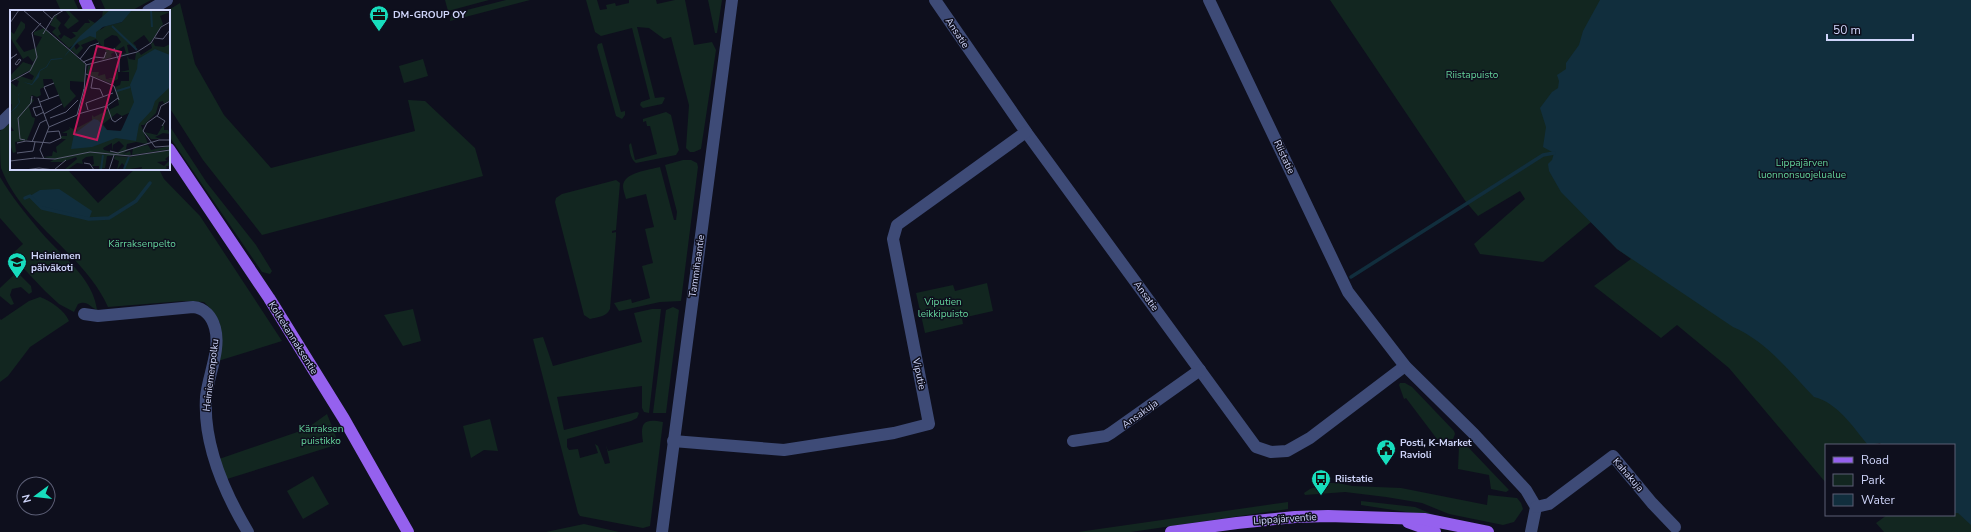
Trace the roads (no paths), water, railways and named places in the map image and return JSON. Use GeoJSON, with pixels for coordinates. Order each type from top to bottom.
{"type":"FeatureCollection","features":[{"type":"Feature","properties":{"kind":"main road"},"geometry":{"type":"LineString","coordinates":[[85,0],[90,10]]}},
{"type":"Feature","properties":{"kind":"main road","name":"Kolkekannaksentie"},"geometry":{"type":"LineString","coordinates":[[170,150],[273,305],[344,419],[408,532]]}},
{"type":"Feature","properties":{"kind":"main road","name":"Lippajärventie"},"geometry":{"type":"LineString","coordinates":[[1171,532],[1295,517],[1365,516],[1399,519],[1424,519],[1488,532]]}},
{"type":"Feature","properties":{"kind":"main road","name":"Lippajärventie"},"geometry":{"type":"LineString","coordinates":[[1399,519],[1435,532]]}},
{"type":"Feature","properties":{"kind":"street"},"geometry":{"type":"LineString","coordinates":[[150,10],[167,0]]}},
{"type":"Feature","properties":{"kind":"street","name":"Tammihaantie"},"geometry":{"type":"LineString","coordinates":[[662,532],[732,0]]}},
{"type":"Feature","properties":{"kind":"street","name":"Ansatie"},"geometry":{"type":"LineString","coordinates":[[935,0],[1026,132],[1256,447],[1271,452],[1287,450],[1310,438],[1405,366]]}},
{"type":"Feature","properties":{"kind":"street","name":"Riistatie"},"geometry":{"type":"LineString","coordinates":[[1209,0],[1348,292],[1405,366],[1474,434],[1526,490],[1536,507]]}},
{"type":"Feature","properties":{"kind":"street"},"geometry":{"type":"LineString","coordinates":[[0,124],[10,114]]}},
{"type":"Feature","properties":{"kind":"street","name":"Viputie"},"geometry":{"type":"LineString","coordinates":[[673,442],[784,450],[894,433],[929,424],[892,239],[897,225],[1026,132]]}},
{"type":"Feature","properties":{"kind":"street","name":"Heiniemenpolku"},"geometry":{"type":"LineString","coordinates":[[84,314],[98,316],[193,307],[201,308],[211,318],[215,330],[216,341],[206,396],[206,421],[209,444],[224,484],[248,532]]}},
{"type":"Feature","properties":{"kind":"street","name":"Ansakuja"},"geometry":{"type":"LineString","coordinates":[[1073,441],[1106,436],[1200,370]]}},
{"type":"Feature","properties":{"kind":"street","name":"Kahakuja"},"geometry":{"type":"LineString","coordinates":[[1536,507],[1549,504],[1613,456],[1675,527]]}},
{"type":"Feature","properties":{"kind":"street"},"geometry":{"type":"LineString","coordinates":[[1531,532],[1536,507]]}},
{"type":"Feature","properties":{"kind":"water","name":"Lippajärven luonnonsuojelualue"},"geometry":{"type":"Polygon","coordinates":[[[1600,0],[1971,0],[1971,525],[1958,513],[1955,513],[1955,444],[1867,444],[1851,423],[1838,410],[1823,400],[1814,397],[1767,349],[1756,340],[1733,327],[1617,249],[1561,192],[1549,171],[1548,164],[1552,160],[1554,153],[1543,147],[1546,127],[1540,108],[1552,92],[1558,88],[1559,81],[1557,75],[1566,69],[1566,63],[1579,45],[1583,31],[1600,0]]]}},
{"type":"Feature","properties":{"kind":"water"},"geometry":{"type":"Polygon","coordinates":[[[59,189],[92,211],[89,219],[42,208],[30,196],[40,190],[59,189]]]}},
{"type":"Feature","properties":{"kind":"waterway"},"geometry":{"type":"LineString","coordinates":[[1351,277],[1543,155],[1554,153]]}},
{"type":"Feature","properties":{"kind":"waterway"},"geometry":{"type":"LineString","coordinates":[[25,198],[30,196],[42,208],[89,219],[109,218],[136,201],[150,183]]}},
{"type":"Feature","properties":{"kind":"place","name":"DM-GROUP OY"},"geometry":{"type":"Point","coordinates":[379,32]}},
{"type":"Feature","properties":{"kind":"place","name":"Heiniemen päiväkoti"},"geometry":{"type":"Point","coordinates":[17,279]}},
{"type":"Feature","properties":{"kind":"place","name":"Posti, K-Market Ravioli"},"geometry":{"type":"Point","coordinates":[1386,466]}},
{"type":"Feature","properties":{"kind":"place","name":"Riistatie"},"geometry":{"type":"Point","coordinates":[1321,496]}},
{"type":"Feature","properties":{"kind":"park label","name":"Riistapuisto"},"geometry":{"type":"Point","coordinates":[1472,75]}},
{"type":"Feature","properties":{"kind":"park label","name":"Kärraksenpelto"},"geometry":{"type":"Point","coordinates":[142,244]}},
{"type":"Feature","properties":{"kind":"park label","name":"Viputien leikkipuisto"},"geometry":{"type":"Point","coordinates":[943,308]}},
{"type":"Feature","properties":{"kind":"park label","name":"Kärraksen puistikko"},"geometry":{"type":"Point","coordinates":[321,434]}}]}
